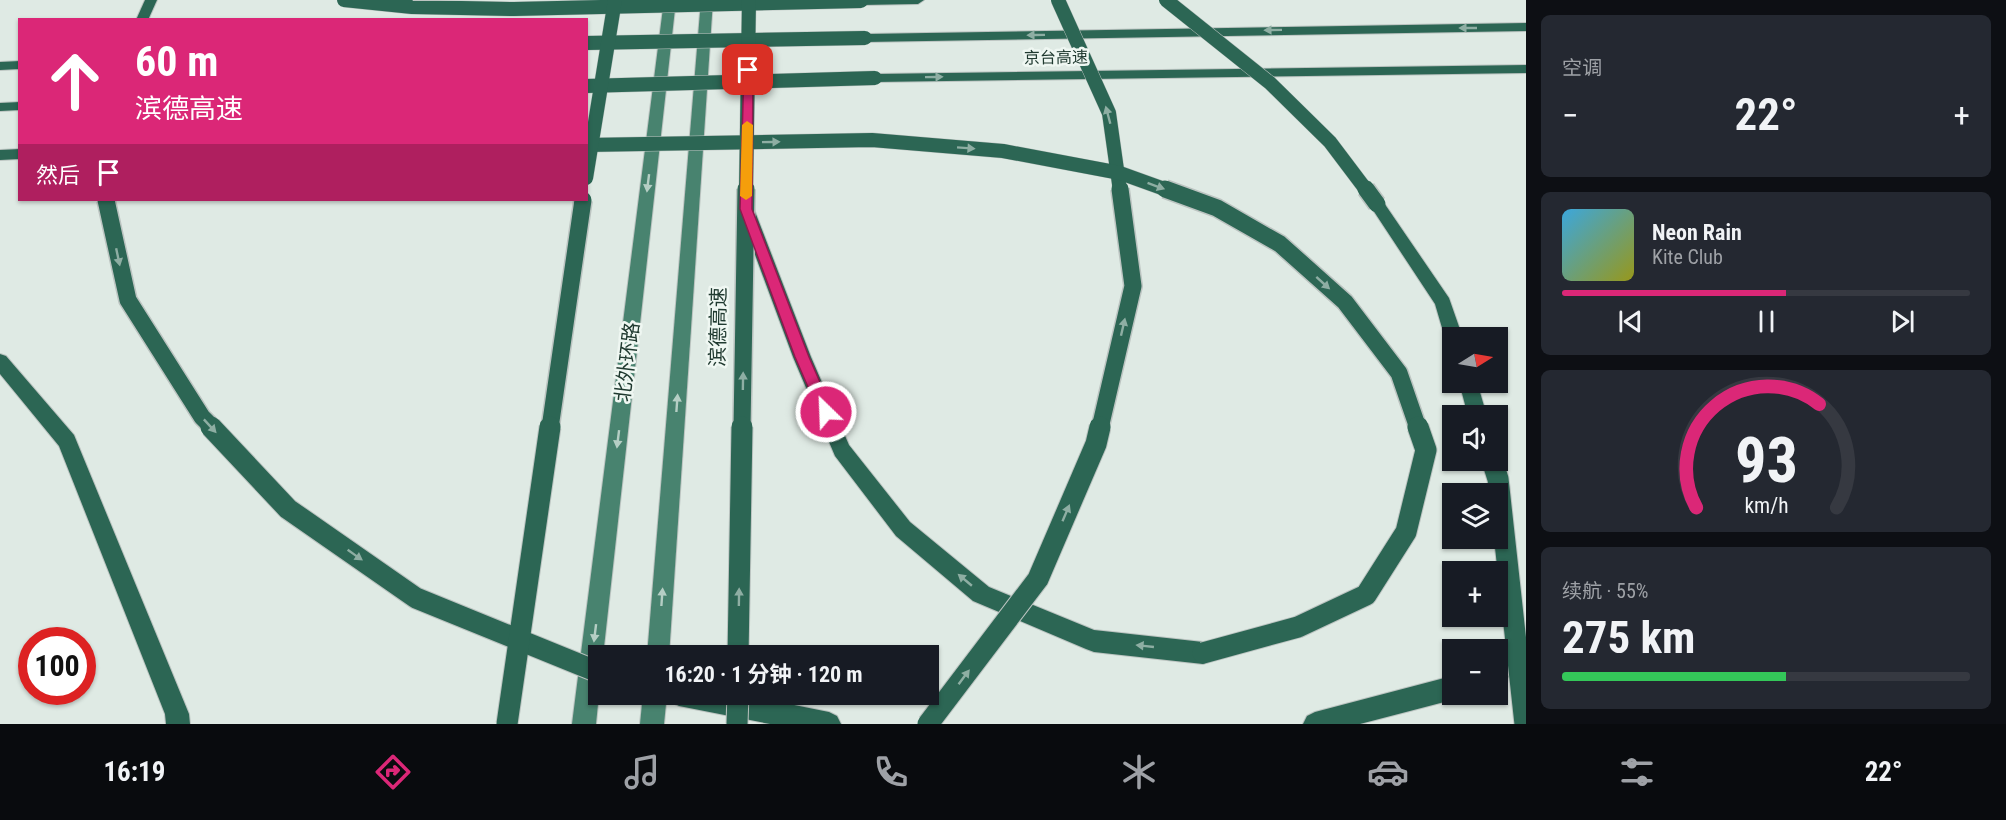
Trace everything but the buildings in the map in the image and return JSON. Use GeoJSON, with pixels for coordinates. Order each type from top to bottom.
{"type":"FeatureCollection","features":[{"type":"Feature","properties":{"kind":"highway"},"geometry":{"type":"LineString","coordinates":[[143,18],[150,0]]}},
{"type":"Feature","properties":{"kind":"highway"},"geometry":{"type":"LineString","coordinates":[[344,0],[391,6],[449,9],[918,0]]}},
{"type":"Feature","properties":{"kind":"highway"},"geometry":{"type":"LineString","coordinates":[[602,0],[609,26]]}},
{"type":"Feature","properties":{"kind":"highway"},"geometry":{"type":"LineString","coordinates":[[588,165],[615,0]]}},
{"type":"Feature","properties":{"kind":"highway","name":"北外环路"},"geometry":{"type":"LineString","coordinates":[[584,724],[670,0]]}},
{"type":"Feature","properties":{"kind":"highway"},"geometry":{"type":"LineString","coordinates":[[659,645],[707,0]]}},
{"type":"Feature","properties":{"kind":"highway","name":"滨德高速"},"geometry":{"type":"LineString","coordinates":[[738,645],[749,0]]}},
{"type":"Feature","properties":{"kind":"highway"},"geometry":{"type":"LineString","coordinates":[[928,724],[1038,579],[1096,444],[1133,286],[1109,113],[1058,0]]}},
{"type":"Feature","properties":{"kind":"highway"},"geometry":{"type":"LineString","coordinates":[[1166,0],[1270,83],[1330,142],[1377,204],[1443,303],[1451,327]]}},
{"type":"Feature","properties":{"kind":"highway","name":"京台高速"},"geometry":{"type":"LineString","coordinates":[[588,43],[1526,27]]}},
{"type":"Feature","properties":{"kind":"highway"},"geometry":{"type":"LineString","coordinates":[[0,66],[18,65]]}},
{"type":"Feature","properties":{"kind":"highway","name":"京台高速"},"geometry":{"type":"LineString","coordinates":[[588,86],[875,78],[1526,69]]}},
{"type":"Feature","properties":{"kind":"highway"},"geometry":{"type":"LineString","coordinates":[[0,107],[18,106]]}},
{"type":"Feature","properties":{"kind":"highway"},"geometry":{"type":"LineString","coordinates":[[588,145],[872,140],[1003,151],[1120,173],[1217,208],[1280,244],[1345,302],[1399,373],[1426,450],[1406,532],[1366,595],[1298,627],[1203,653],[1094,641],[981,594],[903,529],[842,450],[802,357],[746,209]]}},
{"type":"Feature","properties":{"kind":"highway"},"geometry":{"type":"LineString","coordinates":[[0,155],[18,154]]}},
{"type":"Feature","properties":{"kind":"highway"},"geometry":{"type":"LineString","coordinates":[[106,201],[128,300],[202,417],[288,509],[416,598],[588,668]]}},
{"type":"Feature","properties":{"kind":"highway"},"geometry":{"type":"LineString","coordinates":[[507,724],[583,201]]}},
{"type":"Feature","properties":{"kind":"highway"},"geometry":{"type":"LineString","coordinates":[[0,361],[67,441],[177,714],[178,724]]}},
{"type":"Feature","properties":{"kind":"highway"},"geometry":{"type":"LineString","coordinates":[[1495,471],[1525,724]]}},
{"type":"Feature","properties":{"kind":"highway"},"geometry":{"type":"LineString","coordinates":[[1508,666],[1526,658]]}},
{"type":"Feature","properties":{"kind":"highway"},"geometry":{"type":"LineString","coordinates":[[1315,724],[1442,691]]}},
{"type":"Feature","properties":{"kind":"highway"},"geometry":{"type":"LineString","coordinates":[[652,724],[654,705]]}},
{"type":"Feature","properties":{"kind":"highway"},"geometry":{"type":"LineString","coordinates":[[734,705],[829,724]]}},
{"type":"Feature","properties":{"kind":"highway"},"geometry":{"type":"LineString","coordinates":[[737,724],[738,705]]}},
{"type":"Feature","properties":{"kind":"slow traffic"},"geometry":{"type":"LineString","coordinates":[[746,196],[747,125]]}},
{"type":"Feature","properties":{"kind":"route"},"geometry":{"type":"LineString","coordinates":[[748,70],[746,209],[802,357],[826,412]]}}]}
